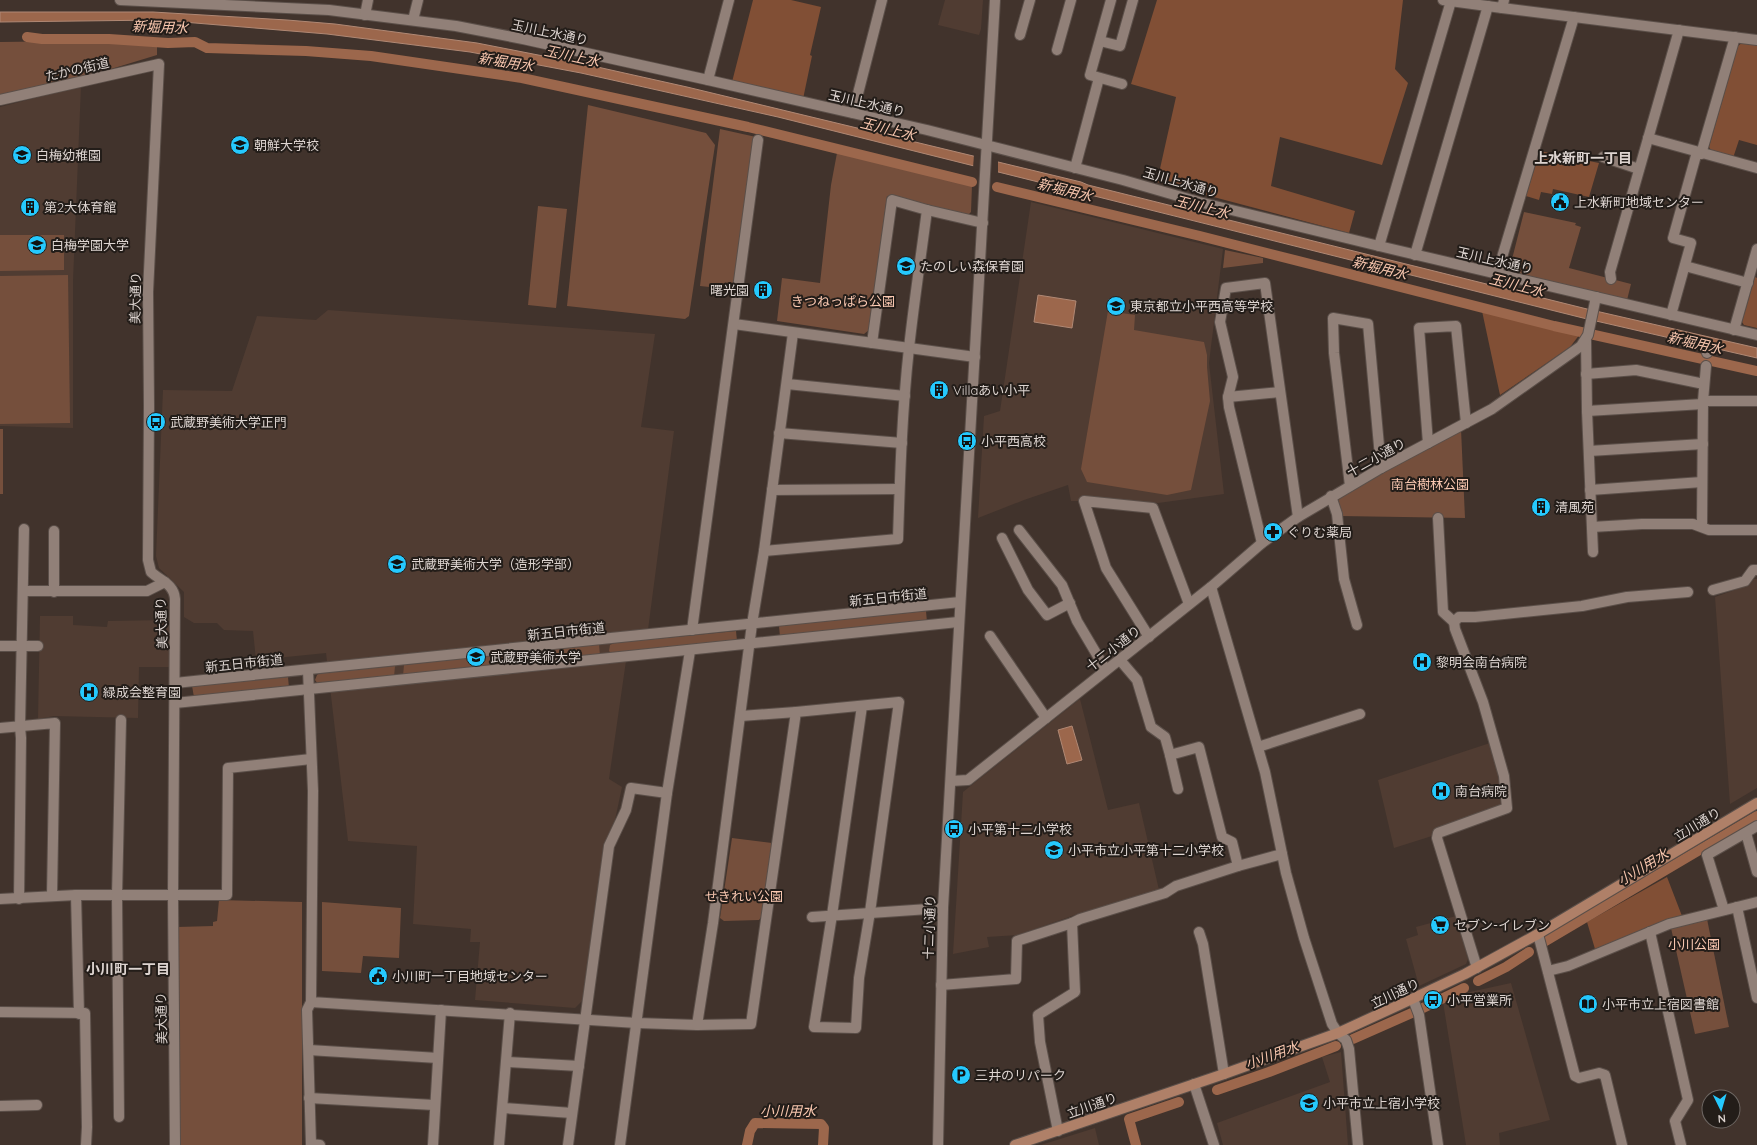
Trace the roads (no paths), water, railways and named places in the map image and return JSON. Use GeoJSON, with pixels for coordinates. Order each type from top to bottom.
{"type":"FeatureCollection","features":[{"type":"Feature","properties":{"kind":"main road","name":"立川通り"},"geometry":{"type":"LineString","coordinates":[[1015,1145],[1416,1007],[1478,968],[1538,934],[1757,803]]}},
{"type":"Feature","properties":{"kind":"street","name":"玉川上水通り"},"geometry":{"type":"LineString","coordinates":[[120,0],[301,4],[365,15],[456,26],[530,41],[708,80],[987,145],[1123,180],[1199,202],[1415,255],[1757,335]]}},
{"type":"Feature","properties":{"kind":"street"},"geometry":{"type":"LineString","coordinates":[[365,15],[368,0]]}},
{"type":"Feature","properties":{"kind":"street"},"geometry":{"type":"LineString","coordinates":[[413,20],[418,0]]}},
{"type":"Feature","properties":{"kind":"street"},"geometry":{"type":"LineString","coordinates":[[708,80],[729,0]]}},
{"type":"Feature","properties":{"kind":"street"},"geometry":{"type":"LineString","coordinates":[[852,113],[882,0]]}},
{"type":"Feature","properties":{"kind":"street"},"geometry":{"type":"LineString","coordinates":[[950,781],[995,0]]}},
{"type":"Feature","properties":{"kind":"street"},"geometry":{"type":"LineString","coordinates":[[1020,35],[1030,0]]}},
{"type":"Feature","properties":{"kind":"street"},"geometry":{"type":"LineString","coordinates":[[1056,50],[1071,0]]}},
{"type":"Feature","properties":{"kind":"street"},"geometry":{"type":"LineString","coordinates":[[1111,0],[1090,75],[1122,84]]}},
{"type":"Feature","properties":{"kind":"street"},"geometry":{"type":"LineString","coordinates":[[1100,41],[1120,46],[1133,0]]}},
{"type":"Feature","properties":{"kind":"street"},"geometry":{"type":"LineString","coordinates":[[1379,246],[1447,0],[1488,6],[1503,4],[1574,17],[1757,40]]}},
{"type":"Feature","properties":{"kind":"street"},"geometry":{"type":"LineString","coordinates":[[1415,255],[1488,6]]}},
{"type":"Feature","properties":{"kind":"street"},"geometry":{"type":"LineString","coordinates":[[1497,274],[1574,17]]}},
{"type":"Feature","properties":{"kind":"street"},"geometry":{"type":"LineString","coordinates":[[1611,279],[1610,272],[1679,30]]}},
{"type":"Feature","properties":{"kind":"street"},"geometry":{"type":"LineString","coordinates":[[1671,315],[1691,243],[1674,238],[1735,37]]}},
{"type":"Feature","properties":{"kind":"street","name":"たかの街道"},"geometry":{"type":"LineString","coordinates":[[0,100],[159,64]]}},
{"type":"Feature","properties":{"kind":"street","name":"美大通り"},"geometry":{"type":"LineString","coordinates":[[159,64],[148,292],[148,560],[151,572],[166,582],[174,593],[175,702],[173,895],[175,1145]]}},
{"type":"Feature","properties":{"kind":"street"},"geometry":{"type":"LineString","coordinates":[[1075,168],[1098,78]]}},
{"type":"Feature","properties":{"kind":"street"},"geometry":{"type":"LineString","coordinates":[[1648,138],[1757,168]]}},
{"type":"Feature","properties":{"kind":"street"},"geometry":{"type":"LineString","coordinates":[[692,630],[758,140]]}},
{"type":"Feature","properties":{"kind":"street"},"geometry":{"type":"LineString","coordinates":[[1604,157],[1639,169]]}},
{"type":"Feature","properties":{"kind":"street"},"geometry":{"type":"LineString","coordinates":[[872,343],[892,200],[983,223]]}},
{"type":"Feature","properties":{"kind":"street"},"geometry":{"type":"LineString","coordinates":[[764,550],[898,539],[899,489],[909,348],[927,210]]}},
{"type":"Feature","properties":{"kind":"street"},"geometry":{"type":"LineString","coordinates":[[1734,330],[1757,249]]}},
{"type":"Feature","properties":{"kind":"street"},"geometry":{"type":"LineString","coordinates":[[1685,266],[1748,283]]}},
{"type":"Feature","properties":{"kind":"street"},"geometry":{"type":"LineString","coordinates":[[1262,543],[1228,397],[1233,377],[1220,322],[1226,288],[1265,283],[1298,517]]}},
{"type":"Feature","properties":{"kind":"street"},"geometry":{"type":"LineString","coordinates":[[1593,552],[1586,374],[1588,335],[1596,297]]}},
{"type":"Feature","properties":{"kind":"street"},"geometry":{"type":"LineString","coordinates":[[1350,486],[1334,353],[1333,318],[1368,324],[1381,468]]}},
{"type":"Feature","properties":{"kind":"street"},"geometry":{"type":"LineString","coordinates":[[734,324],[975,357]]}},
{"type":"Feature","properties":{"kind":"street"},"geometry":{"type":"LineString","coordinates":[[1428,443],[1419,328],[1456,326],[1466,423]]}},
{"type":"Feature","properties":{"kind":"street"},"geometry":{"type":"LineString","coordinates":[[697,1025],[713,923],[749,645],[764,550],[793,333]]}},
{"type":"Feature","properties":{"kind":"street","name":"十二小通り"},"geometry":{"type":"LineString","coordinates":[[938,1145],[943,908],[950,781],[968,780],[1149,637],[1211,587],[1262,543],[1298,517],[1381,468],[1492,409],[1581,346],[1588,335]]}},
{"type":"Feature","properties":{"kind":"street"},"geometry":{"type":"LineString","coordinates":[[1702,526],[1703,402],[1706,366]]}},
{"type":"Feature","properties":{"kind":"street"},"geometry":{"type":"LineString","coordinates":[[1586,374],[1636,370],[1704,384]]}},
{"type":"Feature","properties":{"kind":"street"},"geometry":{"type":"LineString","coordinates":[[787,384],[905,396]]}},
{"type":"Feature","properties":{"kind":"street"},"geometry":{"type":"LineString","coordinates":[[1228,397],[1280,392]]}},
{"type":"Feature","properties":{"kind":"street"},"geometry":{"type":"LineString","coordinates":[[1587,411],[1703,402],[1757,401]]}},
{"type":"Feature","properties":{"kind":"street"},"geometry":{"type":"LineString","coordinates":[[779,433],[902,443]]}},
{"type":"Feature","properties":{"kind":"street"},"geometry":{"type":"LineString","coordinates":[[1589,451],[1703,444]]}},
{"type":"Feature","properties":{"kind":"street"},"geometry":{"type":"LineString","coordinates":[[1590,490],[1702,482]]}},
{"type":"Feature","properties":{"kind":"street"},"geometry":{"type":"LineString","coordinates":[[772,490],[899,489]]}},
{"type":"Feature","properties":{"kind":"street"},"geometry":{"type":"LineString","coordinates":[[1332,496],[1337,514],[1344,579],[1357,625]]}},
{"type":"Feature","properties":{"kind":"street"},"geometry":{"type":"LineString","coordinates":[[1149,637],[1106,568],[1084,506],[1084,501],[1153,508],[1189,604]]}},
{"type":"Feature","properties":{"kind":"street"},"geometry":{"type":"LineString","coordinates":[[1438,518],[1443,612],[1454,622],[1455,629],[1488,717],[1504,776],[1506,808],[1438,833],[1437,838],[1478,968]]}},
{"type":"Feature","properties":{"kind":"street"},"geometry":{"type":"LineString","coordinates":[[1592,527],[1642,524],[1693,524],[1702,526],[1709,530],[1757,530]]}},
{"type":"Feature","properties":{"kind":"street"},"geometry":{"type":"LineString","coordinates":[[19,898],[20,727],[24,530]]}},
{"type":"Feature","properties":{"kind":"street"},"geometry":{"type":"LineString","coordinates":[[1019,530],[1062,585],[1077,621],[1106,670]]}},
{"type":"Feature","properties":{"kind":"street"},"geometry":{"type":"LineString","coordinates":[[54,531],[54,592]]}},
{"type":"Feature","properties":{"kind":"street"},"geometry":{"type":"LineString","coordinates":[[1002,538],[1028,590],[1047,615],[1070,603]]}},
{"type":"Feature","properties":{"kind":"street"},"geometry":{"type":"LineString","coordinates":[[1713,590],[1745,581],[1753,570],[1757,570]]}},
{"type":"Feature","properties":{"kind":"street"},"geometry":{"type":"LineString","coordinates":[[23,591],[147,592],[166,582]]}},
{"type":"Feature","properties":{"kind":"street"},"geometry":{"type":"LineString","coordinates":[[1211,587],[1258,747],[1282,854],[1304,938],[1332,1024],[1338,1033],[1346,1040],[1349,1049],[1358,1145]]}},
{"type":"Feature","properties":{"kind":"street"},"geometry":{"type":"LineString","coordinates":[[1454,622],[1459,617],[1475,617],[1576,606],[1627,597],[1688,592]]}},
{"type":"Feature","properties":{"kind":"street","name":"新五日市街道"},"geometry":{"type":"LineString","coordinates":[[175,683],[608,640],[960,602]]}},
{"type":"Feature","properties":{"kind":"street"},"geometry":{"type":"LineString","coordinates":[[175,702],[749,645],[958,622]]}},
{"type":"Feature","properties":{"kind":"street"},"geometry":{"type":"LineString","coordinates":[[990,636],[1046,718]]}},
{"type":"Feature","properties":{"kind":"street"},"geometry":{"type":"LineString","coordinates":[[608,640],[605,648],[612,658]]}},
{"type":"Feature","properties":{"kind":"street"},"geometry":{"type":"LineString","coordinates":[[0,646],[38,646]]}},
{"type":"Feature","properties":{"kind":"street"},"geometry":{"type":"LineString","coordinates":[[620,1145],[667,793],[690,651]]}},
{"type":"Feature","properties":{"kind":"street"},"geometry":{"type":"LineString","coordinates":[[1120,660],[1137,680],[1151,727],[1165,737],[1178,789]]}},
{"type":"Feature","properties":{"kind":"street"},"geometry":{"type":"LineString","coordinates":[[308,670],[313,790],[311,1002],[307,1010],[309,1098],[311,1144],[320,1145]]}},
{"type":"Feature","properties":{"kind":"street"},"geometry":{"type":"LineString","coordinates":[[741,716],[899,702],[870,912],[859,978],[856,1028],[814,1027],[832,915],[862,706]]}},
{"type":"Feature","properties":{"kind":"street"},"geometry":{"type":"LineString","coordinates":[[311,1002],[510,1013],[637,1023],[697,1025],[751,1024],[796,712]]}},
{"type":"Feature","properties":{"kind":"street"},"geometry":{"type":"LineString","coordinates":[[1258,747],[1360,714]]}},
{"type":"Feature","properties":{"kind":"street"},"geometry":{"type":"LineString","coordinates":[[119,1117],[117,896],[121,720]]}},
{"type":"Feature","properties":{"kind":"street"},"geometry":{"type":"LineString","coordinates":[[0,728],[55,723],[52,896]]}},
{"type":"Feature","properties":{"kind":"street"},"geometry":{"type":"LineString","coordinates":[[1170,755],[1199,747],[1222,837],[1232,842],[1238,866]]}},
{"type":"Feature","properties":{"kind":"street"},"geometry":{"type":"LineString","coordinates":[[0,899],[76,895],[227,895],[228,768],[311,758]]}},
{"type":"Feature","properties":{"kind":"street"},"geometry":{"type":"LineString","coordinates":[[568,1145],[610,846],[626,810],[631,788],[667,793]]}},
{"type":"Feature","properties":{"kind":"street"},"geometry":{"type":"LineString","coordinates":[[1724,910],[1707,855],[1757,826]]}},
{"type":"Feature","properties":{"kind":"street"},"geometry":{"type":"LineString","coordinates":[[1746,833],[1757,872]]}},
{"type":"Feature","properties":{"kind":"street"},"geometry":{"type":"LineString","coordinates":[[941,986],[1016,979],[1017,940],[1072,924],[1080,919],[1165,893],[1176,886],[1238,866],[1282,854]]}},
{"type":"Feature","properties":{"kind":"street"},"geometry":{"type":"LineString","coordinates":[[76,895],[79,1014]]}},
{"type":"Feature","properties":{"kind":"street"},"geometry":{"type":"LineString","coordinates":[[1548,971],[1568,966],[1670,924],[1757,902]]}},
{"type":"Feature","properties":{"kind":"street"},"geometry":{"type":"LineString","coordinates":[[1738,907],[1757,998]]}},
{"type":"Feature","properties":{"kind":"street"},"geometry":{"type":"LineString","coordinates":[[812,916],[943,908]]}},
{"type":"Feature","properties":{"kind":"street"},"geometry":{"type":"LineString","coordinates":[[1058,1131],[1040,1042],[1038,1015],[1075,992],[1072,924]]}},
{"type":"Feature","properties":{"kind":"street"},"geometry":{"type":"LineString","coordinates":[[1200,932],[1224,1074]]}},
{"type":"Feature","properties":{"kind":"street"},"geometry":{"type":"LineString","coordinates":[[1650,932],[1688,1100],[1675,1121],[1681,1145]]}},
{"type":"Feature","properties":{"kind":"street"},"geometry":{"type":"LineString","coordinates":[[1538,934],[1575,1076],[1579,1078],[1599,1074],[1605,1076],[1622,1145]]}},
{"type":"Feature","properties":{"kind":"street"},"geometry":{"type":"LineString","coordinates":[[1416,1007],[1438,1145]]}},
{"type":"Feature","properties":{"kind":"street"},"geometry":{"type":"LineString","coordinates":[[433,1145],[434,1105],[441,1010]]}},
{"type":"Feature","properties":{"kind":"street"},"geometry":{"type":"LineString","coordinates":[[0,1012],[85,1013],[88,1127],[86,1145]]}},
{"type":"Feature","properties":{"kind":"street"},"geometry":{"type":"LineString","coordinates":[[499,1145],[510,1013]]}},
{"type":"Feature","properties":{"kind":"street"},"geometry":{"type":"LineString","coordinates":[[308,1050],[438,1058]]}},
{"type":"Feature","properties":{"kind":"street"},"geometry":{"type":"LineString","coordinates":[[507,1062],[579,1066]]}},
{"type":"Feature","properties":{"kind":"street"},"geometry":{"type":"LineString","coordinates":[[1194,1084],[1214,1145]]}},
{"type":"Feature","properties":{"kind":"street"},"geometry":{"type":"LineString","coordinates":[[309,1098],[434,1105]]}},
{"type":"Feature","properties":{"kind":"street"},"geometry":{"type":"LineString","coordinates":[[0,1106],[37,1105]]}},
{"type":"Feature","properties":{"kind":"street"},"geometry":{"type":"LineString","coordinates":[[503,1108],[572,1113]]}},
{"type":"Feature","properties":{"kind":"water"},"geometry":{"type":"Polygon","coordinates":[[[0,12],[153,12],[335,24],[477,43],[584,64],[687,87],[1081,182],[1088,185],[1587,309],[1757,348],[1757,358],[1583,318],[778,117],[581,73],[470,52],[327,34],[159,20],[0,22],[0,12]]]}},
{"type":"Feature","properties":{"kind":"water"},"geometry":{"type":"Polygon","coordinates":[[[1038,295],[1076,301],[1072,328],[1034,322],[1038,295]]]}},
{"type":"Feature","properties":{"kind":"water"},"geometry":{"type":"Polygon","coordinates":[[[1072,726],[1082,760],[1067,764],[1058,730],[1072,726]]]}},
{"type":"Feature","properties":{"kind":"waterway","name":"新堀用水"},"geometry":{"type":"LineString","coordinates":[[27,37],[42,39],[109,39],[168,43],[195,42],[207,48],[306,51],[371,56],[522,78],[748,127],[972,182]]}},
{"type":"Feature","properties":{"kind":"waterway","name":"新堀用水"},"geometry":{"type":"LineString","coordinates":[[997,187],[1200,236],[1554,326],[1757,371]]}},
{"type":"Feature","properties":{"kind":"waterway","name":"小川用水"},"geometry":{"type":"LineString","coordinates":[[1544,942],[1757,816]]}},
{"type":"Feature","properties":{"kind":"waterway","name":"小川用水"},"geometry":{"type":"LineString","coordinates":[[1478,981],[1506,967],[1529,952]]}},
{"type":"Feature","properties":{"kind":"waterway","name":"小川用水"},"geometry":{"type":"LineString","coordinates":[[1353,1039],[1464,988]]}},
{"type":"Feature","properties":{"kind":"waterway","name":"小川用水"},"geometry":{"type":"LineString","coordinates":[[1217,1090],[1336,1046]]}},
{"type":"Feature","properties":{"kind":"waterway","name":"小川用水"},"geometry":{"type":"LineString","coordinates":[[1136,1145],[1129,1119],[1179,1102]]}},
{"type":"Feature","properties":{"kind":"waterway","name":"小川用水"},"geometry":{"type":"LineString","coordinates":[[747,1145],[750,1131],[755,1123],[821,1124],[824,1128],[823,1145]]}},
{"type":"Feature","properties":{"kind":"place","name":"朝鮮大学校"},"geometry":{"type":"Point","coordinates":[240,145]}},
{"type":"Feature","properties":{"kind":"place","name":"白梅幼稚園"},"geometry":{"type":"Point","coordinates":[22,155]}},
{"type":"Feature","properties":{"kind":"place","name":"上水新町地域センター"},"geometry":{"type":"Point","coordinates":[1560,202]}},
{"type":"Feature","properties":{"kind":"place","name":"第2大体育館"},"geometry":{"type":"Point","coordinates":[30,207]}},
{"type":"Feature","properties":{"kind":"place","name":"白梅学園大学"},"geometry":{"type":"Point","coordinates":[37,245]}},
{"type":"Feature","properties":{"kind":"place","name":"たのしい森保育園"},"geometry":{"type":"Point","coordinates":[906,266]}},
{"type":"Feature","properties":{"kind":"place","name":"曙光園"},"geometry":{"type":"Point","coordinates":[763,290]}},
{"type":"Feature","properties":{"kind":"place","name":"東京都立小平西高等学校"},"geometry":{"type":"Point","coordinates":[1116,306]}},
{"type":"Feature","properties":{"kind":"place","name":"Villaあい小平"},"geometry":{"type":"Point","coordinates":[939,390]}},
{"type":"Feature","properties":{"kind":"place","name":"武蔵野美術大学正門"},"geometry":{"type":"Point","coordinates":[156,422]}},
{"type":"Feature","properties":{"kind":"place","name":"小平西高校"},"geometry":{"type":"Point","coordinates":[967,441]}},
{"type":"Feature","properties":{"kind":"place","name":"清風苑"},"geometry":{"type":"Point","coordinates":[1541,507]}},
{"type":"Feature","properties":{"kind":"place","name":"ぐりむ薬局"},"geometry":{"type":"Point","coordinates":[1273,532]}},
{"type":"Feature","properties":{"kind":"place","name":"武蔵野美術大学（造形学部）"},"geometry":{"type":"Point","coordinates":[397,564]}},
{"type":"Feature","properties":{"kind":"place","name":"武蔵野美術大学"},"geometry":{"type":"Point","coordinates":[476,657]}},
{"type":"Feature","properties":{"kind":"place","name":"黎明会南台病院"},"geometry":{"type":"Point","coordinates":[1422,662]}},
{"type":"Feature","properties":{"kind":"place","name":"緑成会整育園"},"geometry":{"type":"Point","coordinates":[89,692]}},
{"type":"Feature","properties":{"kind":"place","name":"南台病院"},"geometry":{"type":"Point","coordinates":[1441,791]}},
{"type":"Feature","properties":{"kind":"place","name":"小平第十二小学校"},"geometry":{"type":"Point","coordinates":[954,829]}},
{"type":"Feature","properties":{"kind":"place","name":"小平市立小平第十二小学校"},"geometry":{"type":"Point","coordinates":[1054,850]}},
{"type":"Feature","properties":{"kind":"place","name":"セブン-イレブン"},"geometry":{"type":"Point","coordinates":[1440,925]}},
{"type":"Feature","properties":{"kind":"place","name":"小川町一丁目地域センター"},"geometry":{"type":"Point","coordinates":[378,976]}},
{"type":"Feature","properties":{"kind":"place","name":"小平営業所"},"geometry":{"type":"Point","coordinates":[1433,1000]}},
{"type":"Feature","properties":{"kind":"place","name":"小平市立上宿図書館"},"geometry":{"type":"Point","coordinates":[1588,1004]}},
{"type":"Feature","properties":{"kind":"place","name":"三井のリパーク"},"geometry":{"type":"Point","coordinates":[961,1075]}},
{"type":"Feature","properties":{"kind":"place","name":"小平市立上宿小学校"},"geometry":{"type":"Point","coordinates":[1309,1103]}},
{"type":"Feature","properties":{"kind":"district","name":"上水新町一丁目"},"geometry":{"type":"Point","coordinates":[1583,158]}},
{"type":"Feature","properties":{"kind":"district","name":"小川町一丁目"},"geometry":{"type":"Point","coordinates":[128,969]}},
{"type":"Feature","properties":{"kind":"water label","name":"玉川上水"},"geometry":{"type":"Point","coordinates":[572,56]}},
{"type":"Feature","properties":{"kind":"water label","name":"玉川上水"},"geometry":{"type":"Point","coordinates":[888,129]}},
{"type":"Feature","properties":{"kind":"water label","name":"玉川上水"},"geometry":{"type":"Point","coordinates":[1202,207]}},
{"type":"Feature","properties":{"kind":"water label","name":"玉川上水"},"geometry":{"type":"Point","coordinates":[1517,285]}},
{"type":"Feature","properties":{"kind":"park label","name":"きつねっぱら公園"},"geometry":{"type":"Point","coordinates":[843,301]}},
{"type":"Feature","properties":{"kind":"park label","name":"南台樹林公園"},"geometry":{"type":"Point","coordinates":[1430,484]}},
{"type":"Feature","properties":{"kind":"park label","name":"せきれい公園"},"geometry":{"type":"Point","coordinates":[744,896]}},
{"type":"Feature","properties":{"kind":"park label","name":"小川公園"},"geometry":{"type":"Point","coordinates":[1694,944]}}]}
